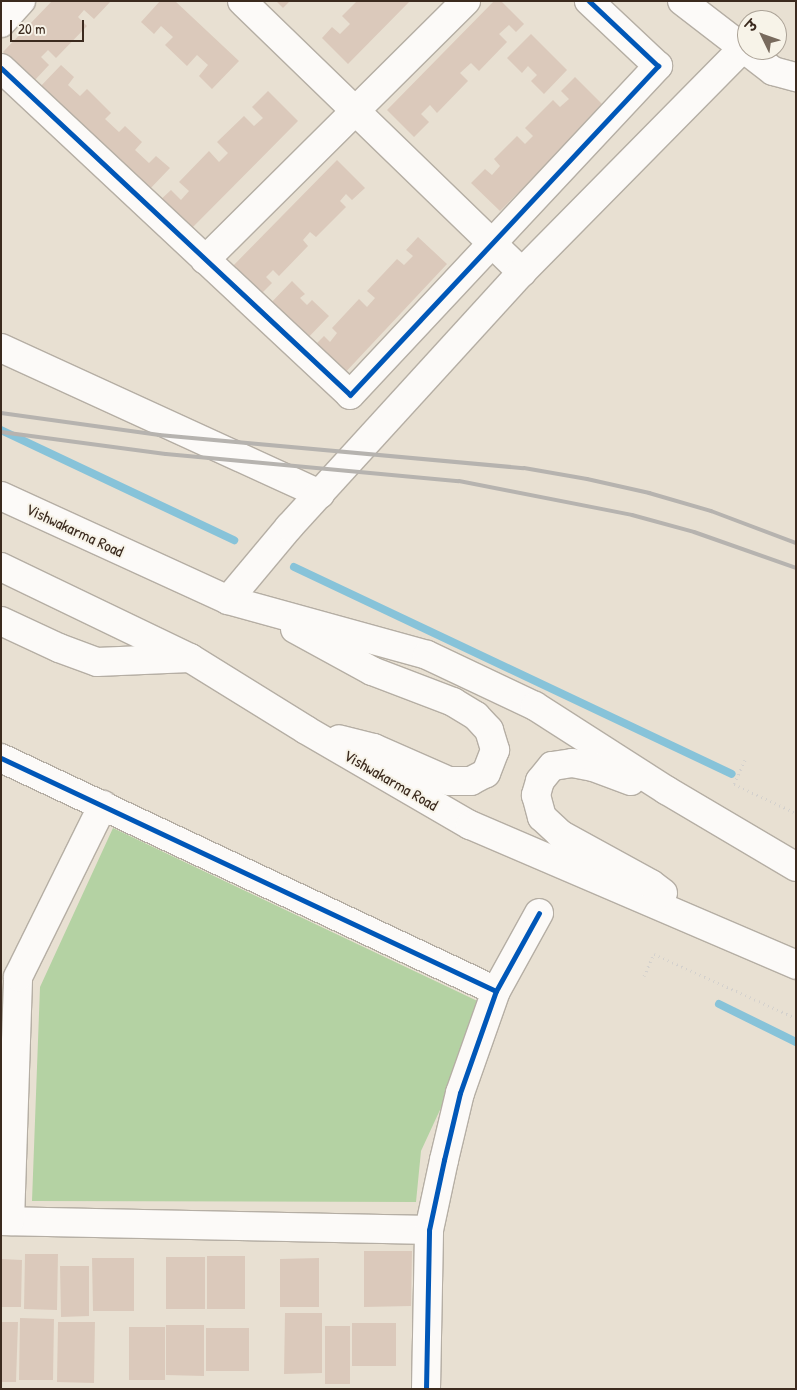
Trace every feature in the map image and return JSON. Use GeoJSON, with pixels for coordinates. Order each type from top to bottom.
{"type":"FeatureCollection","features":[{"type":"Feature","properties":{"kind":"street"},"geometry":{"type":"LineString","coordinates":[[1,23],[21,1]]}},
{"type":"Feature","properties":{"kind":"street"},"geometry":{"type":"LineString","coordinates":[[242,1],[522,272]]}},
{"type":"Feature","properties":{"kind":"street"},"geometry":{"type":"LineString","coordinates":[[205,260],[466,1]]}},
{"type":"Feature","properties":{"kind":"street"},"geometry":{"type":"LineString","coordinates":[[1,68],[350,395],[658,66],[589,1]]}},
{"type":"Feature","properties":{"kind":"street"},"geometry":{"type":"LineString","coordinates":[[682,1],[737,43]]}},
{"type":"Feature","properties":{"kind":"street"},"geometry":{"type":"LineString","coordinates":[[228,600],[320,494],[522,272],[737,54]]}},
{"type":"Feature","properties":{"kind":"street"},"geometry":{"type":"LineString","coordinates":[[759,60],[773,71],[796,77]]}},
{"type":"Feature","properties":{"kind":"street"},"geometry":{"type":"LineString","coordinates":[[1,348],[320,494]]}},
{"type":"Feature","properties":{"kind":"street","name":"Vishwakarma Road"},"geometry":{"type":"LineString","coordinates":[[1,496],[228,600],[427,654],[535,706],[666,790],[796,867]]}},
{"type":"Feature","properties":{"kind":"street","name":"Vishwakarma Road"},"geometry":{"type":"LineString","coordinates":[[1,567],[190,658],[306,730],[470,825],[796,965]]}},
{"type":"Feature","properties":{"kind":"street"},"geometry":{"type":"LineString","coordinates":[[261,610],[372,671],[453,702],[476,716],[489,730],[495,750],[486,773],[471,781],[449,781],[374,748],[306,730]]}},
{"type":"Feature","properties":{"kind":"street"},"geometry":{"type":"LineString","coordinates":[[1,620],[59,648],[96,662],[190,658]]}},
{"type":"Feature","properties":{"kind":"street"},"geometry":{"type":"LineString","coordinates":[[1,758],[496,991]]}},
{"type":"Feature","properties":{"kind":"street"},"geometry":{"type":"LineString","coordinates":[[666,790],[637,784],[593,767],[572,763],[552,766],[540,780],[536,796],[542,817],[560,834],[651,884],[708,927]]}},
{"type":"Feature","properties":{"kind":"street"},"geometry":{"type":"LineString","coordinates":[[103,805],[18,977],[6,1221],[429,1230]]}},
{"type":"Feature","properties":{"kind":"street"},"geometry":{"type":"LineString","coordinates":[[426,1389],[429,1230],[460,1094],[496,991],[539,913]]}},
{"type":"Feature","properties":{"kind":"path"},"geometry":{"type":"LineString","coordinates":[[746,760],[734,784],[796,813]]}},
{"type":"Feature","properties":{"kind":"path"},"geometry":{"type":"LineString","coordinates":[[644,976],[654,954],[796,1018]]}},
{"type":"Feature","properties":{"kind":"green space"},"geometry":{"type":"Polygon","coordinates":[[[113,828],[488,1006],[421,1151],[416,1202],[32,1201],[40,987],[113,828]]]}},
{"type":"Feature","properties":{"kind":"building"},"geometry":{"type":"Polygon","coordinates":[[[52,1],[111,1],[94,19],[84,10],[78,17],[87,26],[56,58],[48,50],[41,57],[49,65],[34,81],[3,52],[52,1]]]}},
{"type":"Feature","properties":{"kind":"building"},"geometry":{"type":"Polygon","coordinates":[[[160,1],[175,1],[239,61],[212,89],[199,76],[208,65],[197,55],[187,66],[165,45],[173,37],[161,26],[154,34],[141,22],[160,1]]]}},
{"type":"Feature","properties":{"kind":"building"},"geometry":{"type":"Polygon","coordinates":[[[276,1],[290,1],[283,8],[276,1]]]}},
{"type":"Feature","properties":{"kind":"building"},"geometry":{"type":"Polygon","coordinates":[[[357,1],[410,1],[348,64],[322,38],[332,27],[340,34],[350,24],[342,16],[357,1]]]}},
{"type":"Feature","properties":{"kind":"building"},"geometry":{"type":"Polygon","coordinates":[[[494,1],[501,1],[524,24],[516,32],[509,25],[499,34],[507,42],[479,71],[471,63],[460,73],[468,81],[437,113],[430,105],[421,114],[429,122],[414,137],[387,110],[494,1]]]}},
{"type":"Feature","properties":{"kind":"building"},"geometry":{"type":"Polygon","coordinates":[[[531,34],[567,70],[544,94],[531,81],[537,75],[528,66],[522,73],[507,58],[531,34]]]}},
{"type":"Feature","properties":{"kind":"building"},"geometry":{"type":"Polygon","coordinates":[[[61,65],[74,77],[68,85],[80,96],[87,89],[111,113],[105,119],[119,132],[125,126],[142,142],[135,150],[149,163],[156,156],[170,168],[147,192],[38,89],[61,65]]]}},
{"type":"Feature","properties":{"kind":"building"},"geometry":{"type":"Polygon","coordinates":[[[575,77],[604,106],[500,211],[471,183],[485,169],[492,175],[500,166],[494,159],[517,136],[525,144],[533,136],[525,128],[553,100],[560,107],[569,99],[561,91],[575,77]]]}},
{"type":"Feature","properties":{"kind":"building"},"geometry":{"type":"Polygon","coordinates":[[[268,91],[298,121],[187,233],[157,203],[171,190],[181,200],[189,191],[179,182],[209,151],[219,162],[228,153],[217,142],[244,116],[254,126],[263,118],[252,107],[268,91]]]}},
{"type":"Feature","properties":{"kind":"building"},"geometry":{"type":"Polygon","coordinates":[[[337,160],[365,188],[352,200],[346,194],[340,201],[346,207],[316,237],[310,232],[303,240],[308,246],[279,276],[273,270],[266,277],[272,283],[256,299],[228,271],[337,160]]]}},
{"type":"Feature","properties":{"kind":"building"},"geometry":{"type":"Polygon","coordinates":[[[418,237],[447,264],[341,377],[311,349],[324,336],[330,342],[337,333],[332,328],[359,299],[367,307],[375,298],[367,291],[397,259],[404,265],[413,256],[406,250],[418,237]]]}},
{"type":"Feature","properties":{"kind":"building"},"geometry":{"type":"Polygon","coordinates":[[[292,281],[305,294],[300,298],[307,305],[312,300],[329,316],[302,344],[266,308],[292,281]]]}},
{"type":"Feature","properties":{"kind":"building"},"geometry":{"type":"Polygon","coordinates":[[[364,1251],[412,1251],[411,1306],[364,1307],[364,1251]]]}},
{"type":"Feature","properties":{"kind":"building"},"geometry":{"type":"Polygon","coordinates":[[[25,1254],[58,1254],[57,1310],[24,1309],[25,1254]]]}},
{"type":"Feature","properties":{"kind":"building"},"geometry":{"type":"Polygon","coordinates":[[[207,1256],[245,1256],[245,1309],[207,1309],[207,1256]]]}},
{"type":"Feature","properties":{"kind":"building"},"geometry":{"type":"Polygon","coordinates":[[[166,1257],[205,1257],[205,1309],[166,1309],[166,1257]]]}},
{"type":"Feature","properties":{"kind":"building"},"geometry":{"type":"Polygon","coordinates":[[[92,1258],[134,1258],[134,1311],[93,1311],[92,1258]]]}},
{"type":"Feature","properties":{"kind":"building"},"geometry":{"type":"Polygon","coordinates":[[[319,1258],[319,1307],[280,1307],[280,1259],[319,1258]]]}},
{"type":"Feature","properties":{"kind":"building"},"geometry":{"type":"Polygon","coordinates":[[[1,1259],[22,1260],[21,1307],[1,1307],[1,1259]]]}},
{"type":"Feature","properties":{"kind":"building"},"geometry":{"type":"Polygon","coordinates":[[[60,1266],[89,1266],[89,1316],[61,1317],[60,1266]]]}},
{"type":"Feature","properties":{"kind":"building"},"geometry":{"type":"Polygon","coordinates":[[[285,1313],[322,1313],[322,1373],[284,1374],[285,1313]]]}},
{"type":"Feature","properties":{"kind":"building"},"geometry":{"type":"Polygon","coordinates":[[[20,1318],[54,1319],[53,1380],[19,1380],[20,1318]]]}},
{"type":"Feature","properties":{"kind":"building"},"geometry":{"type":"Polygon","coordinates":[[[1,1322],[18,1322],[16,1382],[1,1382],[1,1322]]]}},
{"type":"Feature","properties":{"kind":"building"},"geometry":{"type":"Polygon","coordinates":[[[58,1322],[95,1322],[94,1383],[57,1382],[58,1322]]]}},
{"type":"Feature","properties":{"kind":"building"},"geometry":{"type":"Polygon","coordinates":[[[352,1323],[396,1323],[396,1366],[352,1366],[352,1323]]]}},
{"type":"Feature","properties":{"kind":"building"},"geometry":{"type":"Polygon","coordinates":[[[166,1325],[204,1325],[204,1376],[166,1375],[166,1325]]]}},
{"type":"Feature","properties":{"kind":"building"},"geometry":{"type":"Polygon","coordinates":[[[325,1326],[350,1326],[350,1384],[325,1384],[325,1326]]]}},
{"type":"Feature","properties":{"kind":"building"},"geometry":{"type":"Polygon","coordinates":[[[129,1327],[165,1327],[165,1380],[129,1380],[129,1327]]]}},
{"type":"Feature","properties":{"kind":"building"},"geometry":{"type":"Polygon","coordinates":[[[206,1328],[249,1328],[249,1371],[206,1371],[206,1328]]]}},
{"type":"Feature","properties":{"kind":"waterway"},"geometry":{"type":"LineString","coordinates":[[1,430],[234,540]]}},
{"type":"Feature","properties":{"kind":"waterway"},"geometry":{"type":"LineString","coordinates":[[294,567],[731,774]]}},
{"type":"Feature","properties":{"kind":"waterway"},"geometry":{"type":"LineString","coordinates":[[719,1004],[796,1042]]}},
{"type":"Feature","properties":{"kind":"railway"},"geometry":{"type":"LineString","coordinates":[[1,413],[159,435],[524,468],[587,479],[649,493],[711,511],[796,543]]}},
{"type":"Feature","properties":{"kind":"railway"},"geometry":{"type":"LineString","coordinates":[[1,432],[166,454],[459,481],[632,515],[694,532],[796,568]]}},
{"type":"Feature","properties":{"kind":"cycle path"},"geometry":{"type":"LineString","coordinates":[[1,68],[350,395],[658,66],[589,1]]}},
{"type":"Feature","properties":{"kind":"cycle path"},"geometry":{"type":"LineString","coordinates":[[1,758],[496,991]]}},
{"type":"Feature","properties":{"kind":"cycle path"},"geometry":{"type":"LineString","coordinates":[[426,1389],[429,1230],[444,1160],[460,1093],[496,991],[539,913]]}}]}
